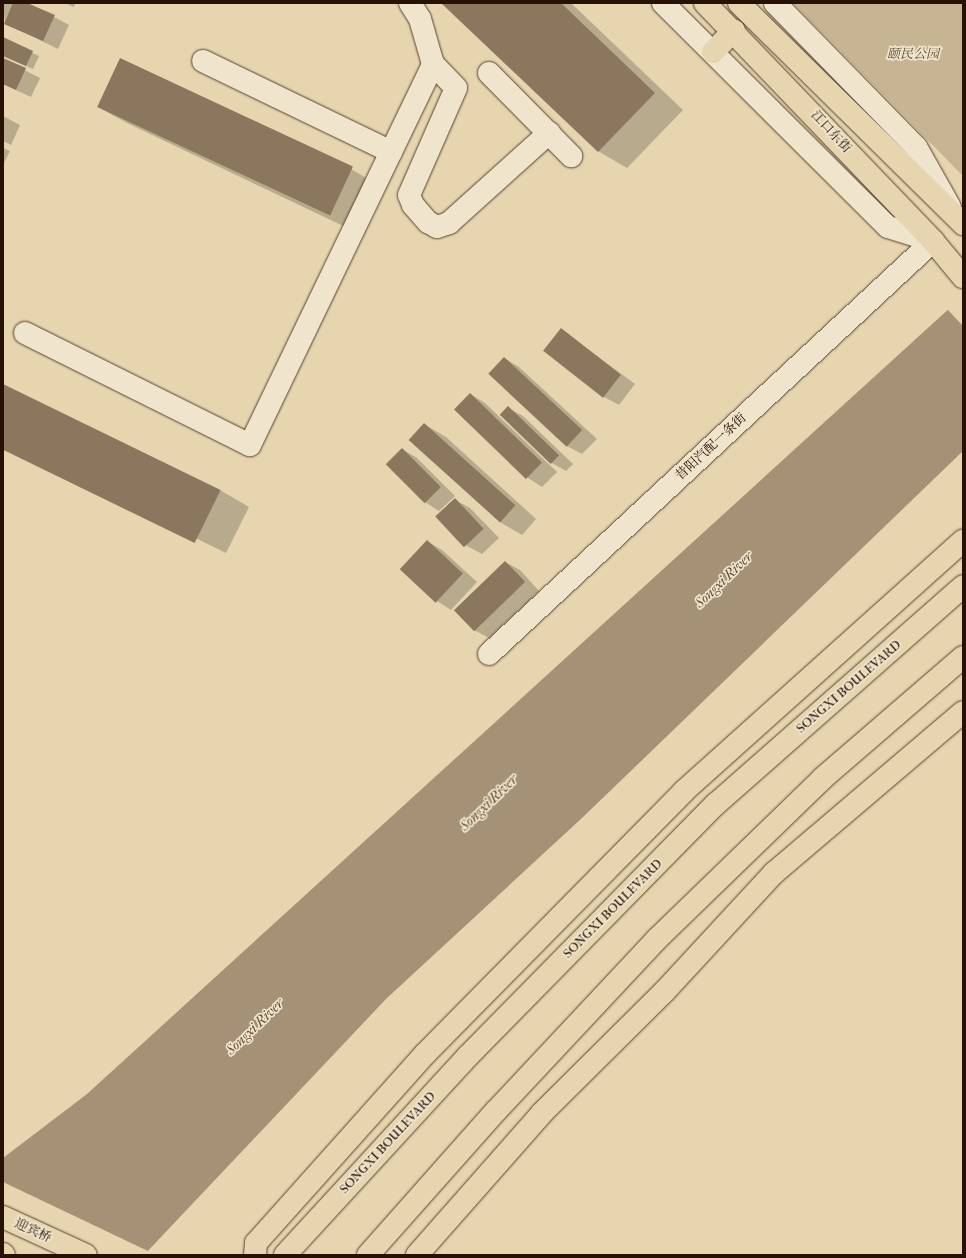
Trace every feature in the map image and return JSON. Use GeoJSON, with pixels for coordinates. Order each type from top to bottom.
{"type":"FeatureCollection","features":[{"type":"Feature","properties":{"kind":"main road","name":"江口东街"},"geometry":{"type":"LineString","coordinates":[[706,3],[734,30],[933,240],[957,271]]}},
{"type":"Feature","properties":{"kind":"main road","name":"江口东街"},"geometry":{"type":"LineString","coordinates":[[747,6],[959,221]]}},
{"type":"Feature","properties":{"kind":"main road"},"geometry":{"type":"LineString","coordinates":[[713,52],[734,30]]}},
{"type":"Feature","properties":{"kind":"main road"},"geometry":{"type":"LineString","coordinates":[[933,240],[959,221]]}},
{"type":"Feature","properties":{"kind":"main road"},"geometry":{"type":"LineString","coordinates":[[255,1255],[256,1243],[425,1054],[684,791],[963,541]]}},
{"type":"Feature","properties":{"kind":"main road","name":"SONGXI BOULEVARD"},"geometry":{"type":"LineString","coordinates":[[286,1255],[468,1056],[716,804],[963,586]]}},
{"type":"Feature","properties":{"kind":"main road"},"geometry":{"type":"LineString","coordinates":[[368,1255],[496,1111],[657,939],[823,778],[963,657]]}},
{"type":"Feature","properties":{"kind":"main road"},"geometry":{"type":"LineString","coordinates":[[417,1255],[542,1113],[665,991],[774,873],[963,712]]}},
{"type":"Feature","properties":{"kind":"main road","name":"迎宾桥"},"geometry":{"type":"LineString","coordinates":[[3,1217],[86,1255]]}},
{"type":"Feature","properties":{"kind":"street"},"geometry":{"type":"LineString","coordinates":[[410,3],[420,19],[433,64],[456,88],[409,195],[414,205],[428,222],[438,227],[449,223],[549,134]]}},
{"type":"Feature","properties":{"kind":"street"},"geometry":{"type":"LineString","coordinates":[[663,3],[888,227],[933,240]]}},
{"type":"Feature","properties":{"kind":"street"},"geometry":{"type":"LineString","coordinates":[[775,3],[916,147],[959,221]]}},
{"type":"Feature","properties":{"kind":"street"},"geometry":{"type":"LineString","coordinates":[[203,61],[391,152]]}},
{"type":"Feature","properties":{"kind":"street"},"geometry":{"type":"LineString","coordinates":[[25,333],[250,445],[433,64]]}},
{"type":"Feature","properties":{"kind":"street"},"geometry":{"type":"LineString","coordinates":[[489,73],[571,156]]}},
{"type":"Feature","properties":{"kind":"street","name":"昔阳汽配一条街"},"geometry":{"type":"LineString","coordinates":[[489,654],[933,240]]}},
{"type":"Feature","properties":{"kind":"green space","name":"颐民公园"},"geometry":{"type":"Polygon","coordinates":[[[793,3],[963,3],[963,176],[793,3]]]}},
{"type":"Feature","properties":{"kind":"water","name":"Songxi River"},"geometry":{"type":"Polygon","coordinates":[[[963,296],[963,451],[582,818],[386,999],[144,1255],[3,1255],[3,1158],[87,1094],[963,296]]]}},
{"type":"Feature","properties":{"kind":"pier"},"geometry":{"type":"Polygon","coordinates":[[[963,294],[963,326],[947,309],[963,294]]]}},
{"type":"Feature","properties":{"kind":"pier"},"geometry":{"type":"Polygon","coordinates":[[[3,1182],[150,1252],[147,1255],[3,1255],[3,1182]]]}},
{"type":"Feature","properties":{"kind":"building"},"geometry":{"type":"Polygon","coordinates":[[[13,3],[27,3],[55,15],[43,41],[4,24],[13,3]]]}},
{"type":"Feature","properties":{"kind":"building"},"geometry":{"type":"Polygon","coordinates":[[[441,3],[561,3],[655,93],[598,152],[441,3]]]}},
{"type":"Feature","properties":{"kind":"building"},"geometry":{"type":"Polygon","coordinates":[[[3,37],[33,51],[26,66],[3,56],[3,37]]]}},
{"type":"Feature","properties":{"kind":"building"},"geometry":{"type":"Polygon","coordinates":[[[3,58],[26,68],[16,90],[3,84],[3,58]]]}},
{"type":"Feature","properties":{"kind":"building"},"geometry":{"type":"Polygon","coordinates":[[[120,58],[353,167],[330,216],[97,107],[120,58]]]}},
{"type":"Feature","properties":{"kind":"building"},"geometry":{"type":"Polygon","coordinates":[[[561,328],[621,375],[603,398],[543,351],[561,328]]]}},
{"type":"Feature","properties":{"kind":"building"},"geometry":{"type":"Polygon","coordinates":[[[504,357],[582,430],[567,447],[488,374],[504,357]]]}},
{"type":"Feature","properties":{"kind":"building"},"geometry":{"type":"Polygon","coordinates":[[[3,384],[221,490],[195,543],[3,450],[3,384]]]}},
{"type":"Feature","properties":{"kind":"building"},"geometry":{"type":"Polygon","coordinates":[[[470,393],[542,462],[526,479],[454,410],[470,393]]]}},
{"type":"Feature","properties":{"kind":"building"},"geometry":{"type":"Polygon","coordinates":[[[508,406],[559,455],[551,464],[500,415],[508,406]]]}},
{"type":"Feature","properties":{"kind":"building"},"geometry":{"type":"Polygon","coordinates":[[[424,423],[515,505],[500,522],[409,440],[424,423]]]}},
{"type":"Feature","properties":{"kind":"building"},"geometry":{"type":"Polygon","coordinates":[[[402,448],[441,487],[425,503],[386,464],[402,448]]]}},
{"type":"Feature","properties":{"kind":"building"},"geometry":{"type":"Polygon","coordinates":[[[455,498],[484,529],[464,547],[435,516],[455,498]]]}},
{"type":"Feature","properties":{"kind":"building"},"geometry":{"type":"Polygon","coordinates":[[[427,540],[463,573],[436,603],[400,569],[427,540]]]}},
{"type":"Feature","properties":{"kind":"building"},"geometry":{"type":"Polygon","coordinates":[[[505,561],[525,582],[474,631],[454,610],[505,561]]]}}]}
